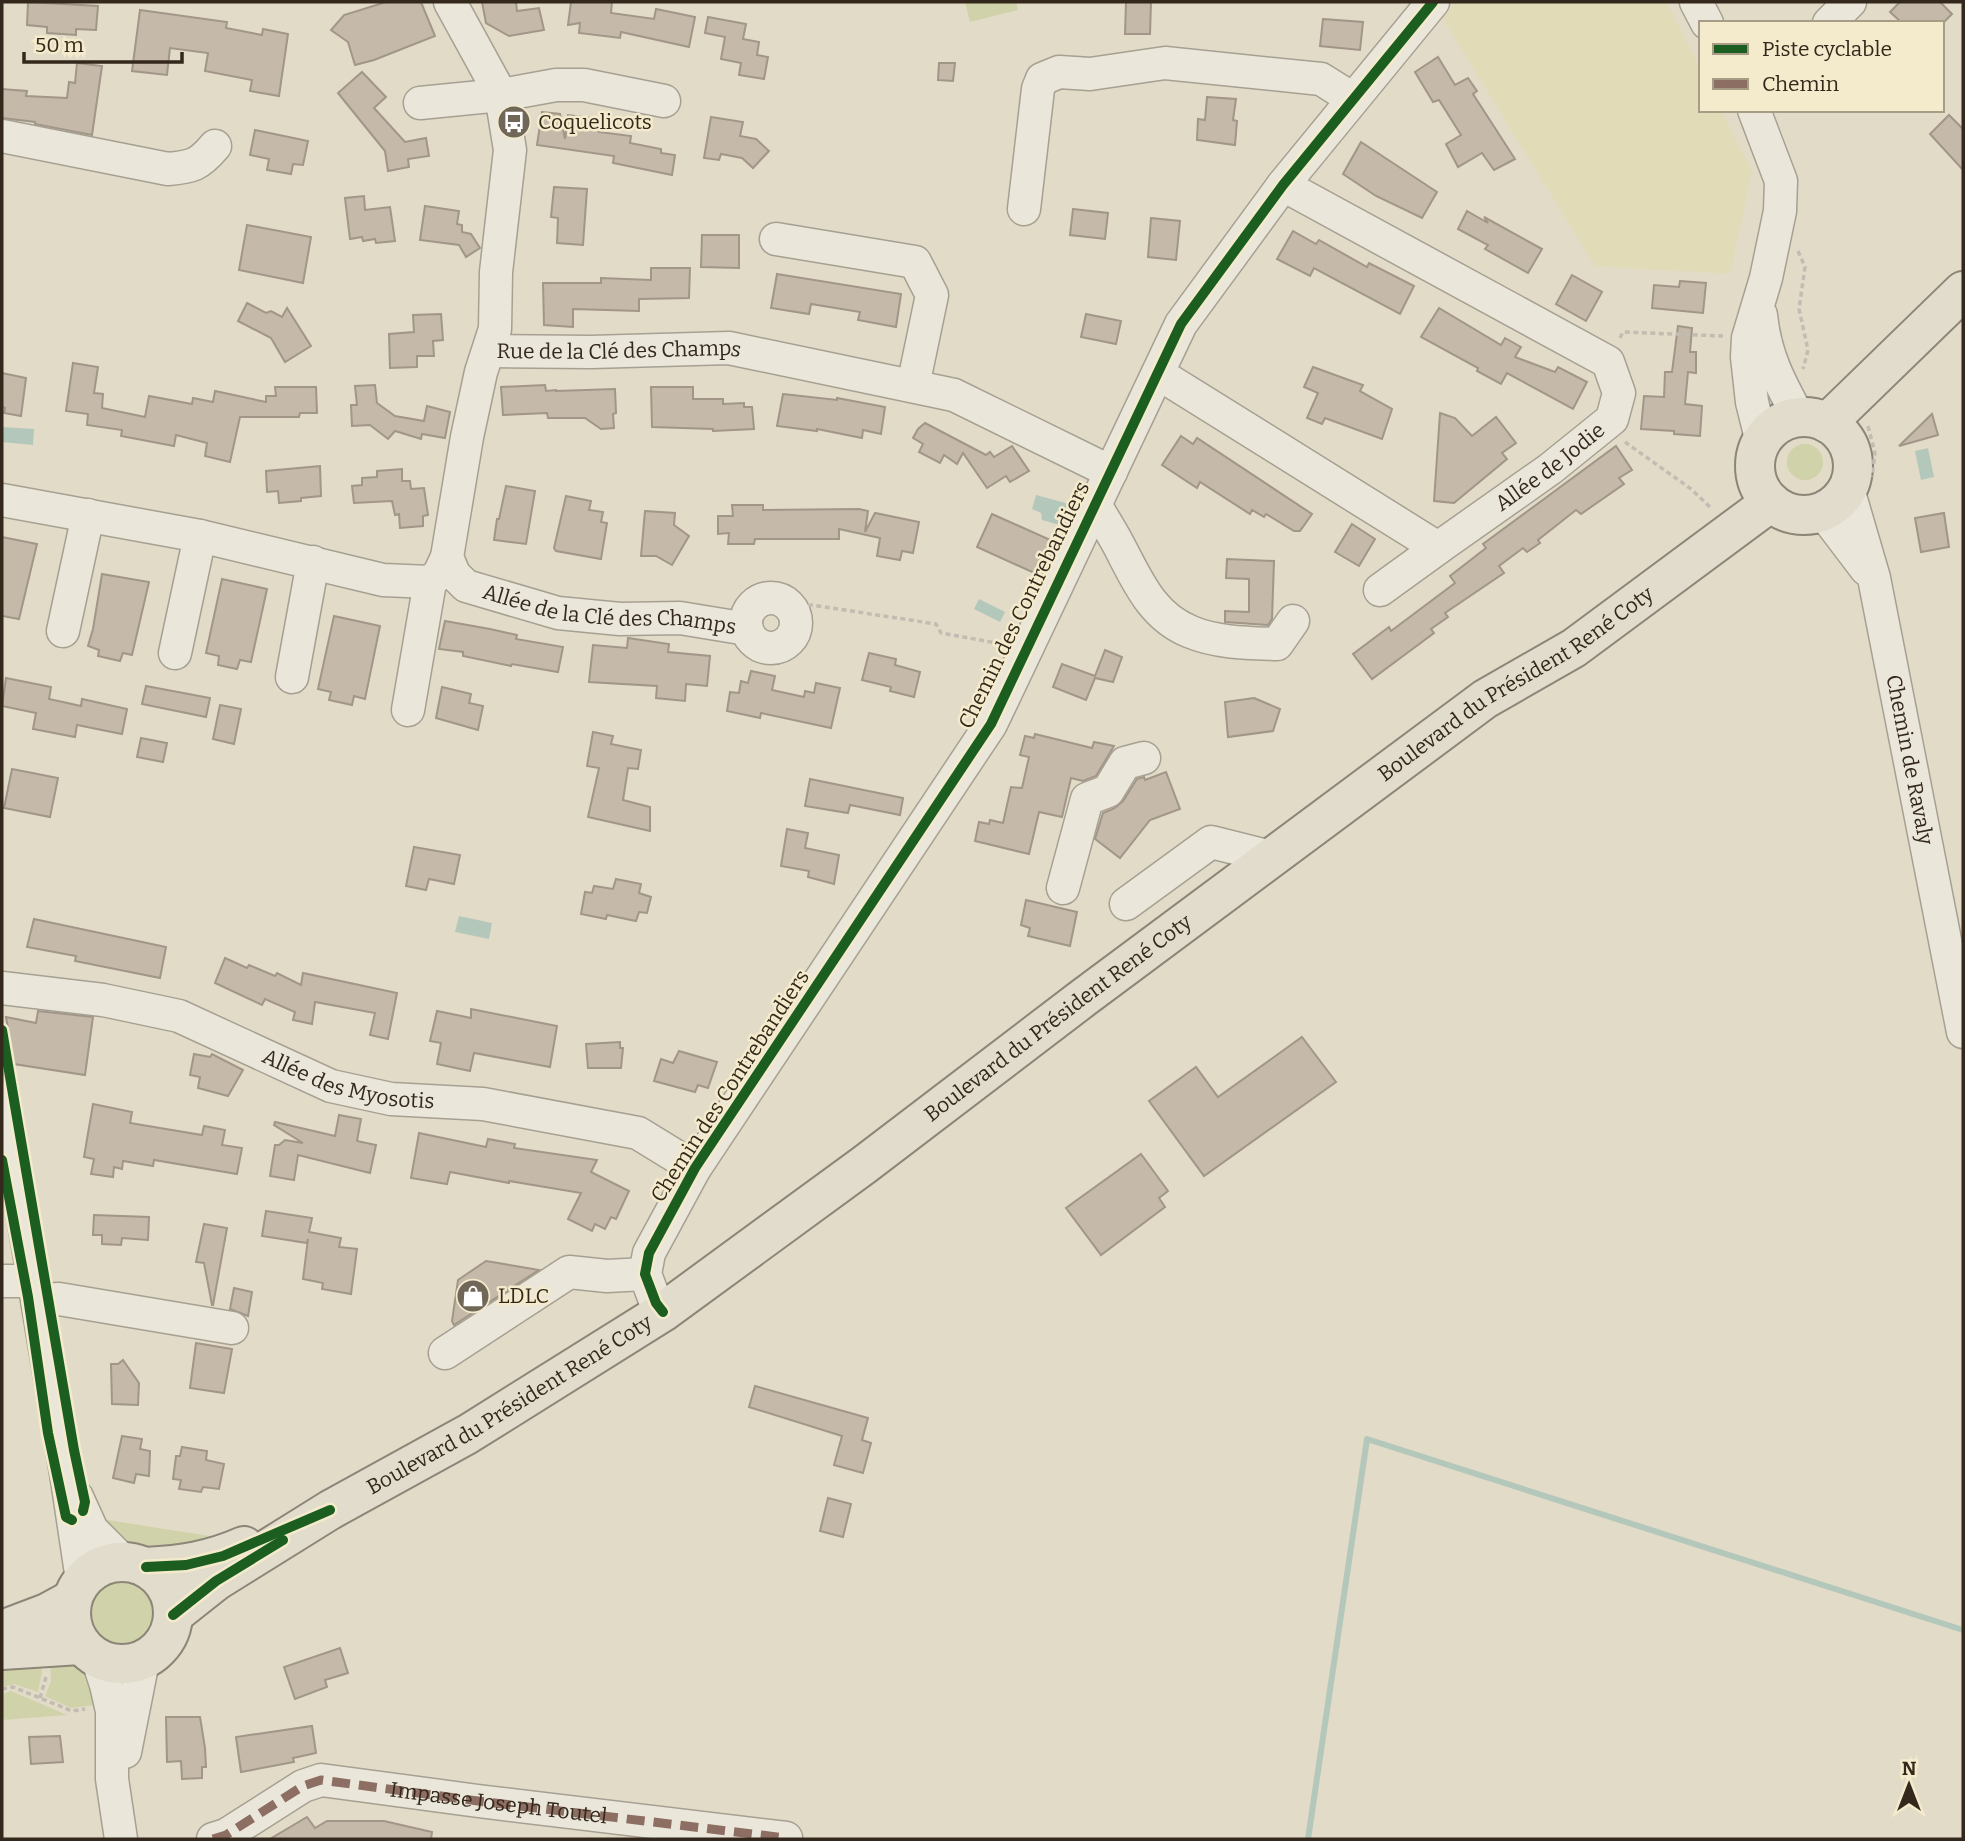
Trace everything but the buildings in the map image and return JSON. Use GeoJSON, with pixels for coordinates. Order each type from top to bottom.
{"type":"FeatureCollection","features":[{"type":"Feature","properties":{"kind":"main road"},"geometry":{"type":"LineString","coordinates":[[1834,425],[1963,291]]}},
{"type":"Feature","properties":{"kind":"main road"},"geometry":{"type":"LineString","coordinates":[[1834,425],[1853,458],[1852,479],[1847,494],[1812,514],[1790,513],[1764,491],[1756,460],[1762,442],[1777,425],[1834,425],[1963,326]]}},
{"type":"Feature","properties":{"kind":"main road","name":"Boulevard du Président René Coty"},"geometry":{"type":"LineString","coordinates":[[173,1615],[216,1581],[330,1510],[468,1434],[663,1311],[875,1157],[1271,857],[1485,699],[1564,631],[1717,514],[1764,491]]}},
{"type":"Feature","properties":{"kind":"main road","name":"Boulevard du Président René Coty"},"geometry":{"type":"LineString","coordinates":[[134,1564],[186,1565],[223,1556],[330,1510]]}},
{"type":"Feature","properties":{"kind":"main road"},"geometry":{"type":"LineString","coordinates":[[2,1630],[47,1613],[77,1590],[100,1566],[134,1564],[163,1582],[171,1599],[172,1626],[162,1647],[143,1661],[120,1665],[89,1652],[2,1650]]}},
{"type":"Feature","properties":{"kind":"main road"},"geometry":{"type":"LineString","coordinates":[[77,1590],[71,1623],[89,1652]]}},
{"type":"Feature","properties":{"kind":"street"},"geometry":{"type":"LineString","coordinates":[[450,2],[501,95],[510,150],[496,272],[495,329],[489,351]]}},
{"type":"Feature","properties":{"kind":"street","name":"Chemin des Contrebandiers"},"geometry":{"type":"LineString","coordinates":[[645,1274],[649,1253],[695,1168],[991,724],[1181,324],[1283,185],[1433,2]]}},
{"type":"Feature","properties":{"kind":"street"},"geometry":{"type":"LineString","coordinates":[[1696,2],[1706,21]]}},
{"type":"Feature","properties":{"kind":"street"},"geometry":{"type":"LineString","coordinates":[[1831,21],[1850,2]]}},
{"type":"Feature","properties":{"kind":"street"},"geometry":{"type":"LineString","coordinates":[[1024,209],[1038,89],[1042,79],[1059,72],[1090,74],[1165,63],[1321,79],[1353,99]]}},
{"type":"Feature","properties":{"kind":"street"},"geometry":{"type":"LineString","coordinates":[[420,103],[501,95],[556,85],[584,85],[664,101]]}},
{"type":"Feature","properties":{"kind":"street"},"geometry":{"type":"LineString","coordinates":[[1755,112],[1781,181],[1780,211],[1759,303],[1748,338],[1747,357],[1752,402],[1762,442]]}},
{"type":"Feature","properties":{"kind":"street"},"geometry":{"type":"LineString","coordinates":[[2,136],[167,169],[190,167],[205,158],[215,146]]}},
{"type":"Feature","properties":{"kind":"street"},"geometry":{"type":"LineString","coordinates":[[1283,185],[1608,362]]}},
{"type":"Feature","properties":{"kind":"street"},"geometry":{"type":"LineString","coordinates":[[776,240],[915,262],[932,295],[913,386]]}},
{"type":"Feature","properties":{"kind":"street"},"geometry":{"type":"LineString","coordinates":[[1759,303],[1764,341],[1776,376],[1834,425]]}},
{"type":"Feature","properties":{"kind":"street","name":"Rue de la Clé des Champs"},"geometry":{"type":"LineString","coordinates":[[408,710],[481,372],[489,351],[591,352],[729,348],[954,396],[1111,472]]}},
{"type":"Feature","properties":{"kind":"street","name":"Allée de Jodie"},"geometry":{"type":"LineString","coordinates":[[1380,590],[1550,469],[1612,419],[1619,393],[1608,362]]}},
{"type":"Feature","properties":{"kind":"street"},"geometry":{"type":"LineString","coordinates":[[1159,374],[1438,548]]}},
{"type":"Feature","properties":{"kind":"street","name":"Chemin de Ravaly"},"geometry":{"type":"LineString","coordinates":[[1847,494],[1874,578],[1963,1032]]}},
{"type":"Feature","properties":{"kind":"street"},"geometry":{"type":"LineString","coordinates":[[2,500],[201,536],[383,580],[438,570]]}},
{"type":"Feature","properties":{"kind":"street"},"geometry":{"type":"LineString","coordinates":[[1095,504],[1134,579],[1158,612],[1191,632],[1229,640],[1277,644],[1293,621]]}},
{"type":"Feature","properties":{"kind":"street"},"geometry":{"type":"LineString","coordinates":[[63,631],[88,515]]}},
{"type":"Feature","properties":{"kind":"street"},"geometry":{"type":"LineString","coordinates":[[175,653],[201,536]]}},
{"type":"Feature","properties":{"kind":"street"},"geometry":{"type":"LineString","coordinates":[[292,677],[313,562]]}},
{"type":"Feature","properties":{"kind":"street","name":"Allée de la Clé des Champs"},"geometry":{"type":"LineString","coordinates":[[438,570],[454,574],[466,586],[558,613],[620,619],[680,618],[747,629],[751,640],[761,647],[774,649],[783,646],[796,631],[796,616],[791,607]]}},
{"type":"Feature","properties":{"kind":"street"},"geometry":{"type":"LineString","coordinates":[[1063,888],[1087,799],[1108,791],[1125,763],[1144,758]]}},
{"type":"Feature","properties":{"kind":"street"},"geometry":{"type":"LineString","coordinates":[[1126,904],[1211,842],[1271,857]]}},
{"type":"Feature","properties":{"kind":"street","name":"Allée des Myosotis"},"geometry":{"type":"LineString","coordinates":[[2,988],[103,1000],[179,1016],[331,1086],[391,1099],[483,1104],[638,1133],[695,1168]]}},
{"type":"Feature","properties":{"kind":"street"},"geometry":{"type":"LineString","coordinates":[[2,1091],[66,1473],[77,1590]]}},
{"type":"Feature","properties":{"kind":"street"},"geometry":{"type":"LineString","coordinates":[[444,1353],[569,1272],[607,1276],[645,1274],[656,1303],[663,1311]]}},
{"type":"Feature","properties":{"kind":"street"},"geometry":{"type":"LineString","coordinates":[[2,1281],[60,1299],[232,1328]]}},
{"type":"Feature","properties":{"kind":"street"},"geometry":{"type":"LineString","coordinates":[[66,1473],[92,1530],[134,1564]]}},
{"type":"Feature","properties":{"kind":"street"},"geometry":{"type":"LineString","coordinates":[[89,1652],[110,1705],[112,1779],[121,1838]]}},
{"type":"Feature","properties":{"kind":"street"},"geometry":{"type":"LineString","coordinates":[[121,1838],[123,1760],[143,1661]]}},
{"type":"Feature","properties":{"kind":"street","name":"Impasse Joseph Toutel"},"geometry":{"type":"LineString","coordinates":[[223,1838],[303,1786],[321,1780],[786,1838]]}},
{"type":"Feature","properties":{"kind":"path"},"geometry":{"type":"LineString","coordinates":[[1780,211],[1805,267],[1800,309],[1808,350],[1801,375]]}},
{"type":"Feature","properties":{"kind":"path"},"geometry":{"type":"LineString","coordinates":[[1608,362],[1623,332],[1726,337]]}},
{"type":"Feature","properties":{"kind":"path"},"geometry":{"type":"LineString","coordinates":[[1834,425],[1875,453],[1847,494]]}},
{"type":"Feature","properties":{"kind":"path"},"geometry":{"type":"LineString","coordinates":[[1603,427],[1691,489],[1712,508]]}},
{"type":"Feature","properties":{"kind":"path"},"geometry":{"type":"LineString","coordinates":[[791,607],[812,605],[936,624],[941,633],[1026,649]]}},
{"type":"Feature","properties":{"kind":"path"},"geometry":{"type":"LineString","coordinates":[[2,1689],[13,1687],[72,1711],[110,1705]]}},
{"type":"Feature","properties":{"kind":"shaded area"},"geometry":{"type":"Polygon","coordinates":[[[1456,2],[1666,2],[1699,66],[1699,112],[1722,112],[1752,171],[1730,274],[1595,266],[1443,19],[1456,2]]]}},
{"type":"Feature","properties":{"kind":"shaded area"},"geometry":{"type":"Polygon","coordinates":[[[2,427],[34,429],[33,445],[2,442],[2,427]]]}},
{"type":"Feature","properties":{"kind":"shaded area"},"geometry":{"type":"Polygon","coordinates":[[[1928,448],[1934,477],[1921,480],[1915,451],[1928,448]]]}},
{"type":"Feature","properties":{"kind":"shaded area"},"geometry":{"type":"Polygon","coordinates":[[[1036,495],[1073,505],[1066,523],[1056,524],[1042,520],[1041,513],[1032,509],[1036,495]]]}},
{"type":"Feature","properties":{"kind":"shaded area"},"geometry":{"type":"Polygon","coordinates":[[[979,599],[1005,612],[1000,622],[974,609],[979,599]]]}},
{"type":"Feature","properties":{"kind":"shaded area"},"geometry":{"type":"Polygon","coordinates":[[[459,916],[492,923],[489,939],[455,932],[459,916]]]}},
{"type":"Feature","properties":{"kind":"green space"},"geometry":{"type":"Polygon","coordinates":[[[965,2],[1016,2],[1018,10],[970,22],[965,2]]]}},
{"type":"Feature","properties":{"kind":"green space"},"geometry":{"type":"Polygon","coordinates":[[[1805,444],[1818,449],[1823,462],[1818,475],[1805,480],[1792,475],[1787,462],[1792,449],[1805,444]]]}},
{"type":"Feature","properties":{"kind":"green space"},"geometry":{"type":"Polygon","coordinates":[[[101,1519],[222,1538],[218,1548],[141,1550],[112,1536],[101,1519]]]}},
{"type":"Feature","properties":{"kind":"green space"},"geometry":{"type":"Polygon","coordinates":[[[120,1580],[134,1584],[148,1595],[153,1613],[153,1622],[144,1637],[136,1643],[124,1646],[104,1644],[89,1626],[89,1601],[100,1588],[120,1580]]]}},
{"type":"Feature","properties":{"kind":"green space"},"geometry":{"type":"Polygon","coordinates":[[[38,1659],[42,1672],[38,1692],[14,1684],[2,1687],[2,1663],[38,1659]]]}},
{"type":"Feature","properties":{"kind":"green space"},"geometry":{"type":"Polygon","coordinates":[[[50,1660],[71,1664],[84,1672],[102,1704],[71,1708],[45,1696],[51,1681],[50,1660]]]}},
{"type":"Feature","properties":{"kind":"green space"},"geometry":{"type":"Polygon","coordinates":[[[11,1691],[67,1715],[2,1720],[2,1694],[11,1691]]]}},
{"type":"Feature","properties":{"kind":"waterway"},"geometry":{"type":"LineString","coordinates":[[1308,1839],[1367,1439],[1963,1630]]}},
{"type":"Feature","properties":{"kind":"marked path"},"geometry":{"type":"LineString","coordinates":[[213,1839],[226,1835],[303,1786],[321,1780],[786,1838]]}},
{"type":"Feature","properties":{"kind":"cycle path"},"geometry":{"type":"LineString","coordinates":[[663,1312],[656,1303],[645,1274],[649,1253],[695,1168],[991,724],[1181,324],[1283,185],[1433,2]]}},
{"type":"Feature","properties":{"kind":"cycle path"},"geometry":{"type":"LineString","coordinates":[[2,1030],[85,1502],[83,1511]]}},
{"type":"Feature","properties":{"kind":"cycle path"},"geometry":{"type":"LineString","coordinates":[[2,1160],[28,1297],[48,1433],[66,1517],[72,1520]]}},
{"type":"Feature","properties":{"kind":"cycle path"},"geometry":{"type":"LineString","coordinates":[[146,1567],[186,1565],[223,1556],[330,1510]]}},
{"type":"Feature","properties":{"kind":"cycle path"},"geometry":{"type":"LineString","coordinates":[[173,1615],[216,1581],[283,1540]]}},
{"type":"Feature","properties":{"kind":"place","name":"Coquelicots"},"geometry":{"type":"Point","coordinates":[514,122]}},
{"type":"Feature","properties":{"kind":"place","name":"LDLC"},"geometry":{"type":"Point","coordinates":[473,1296]}}]}
